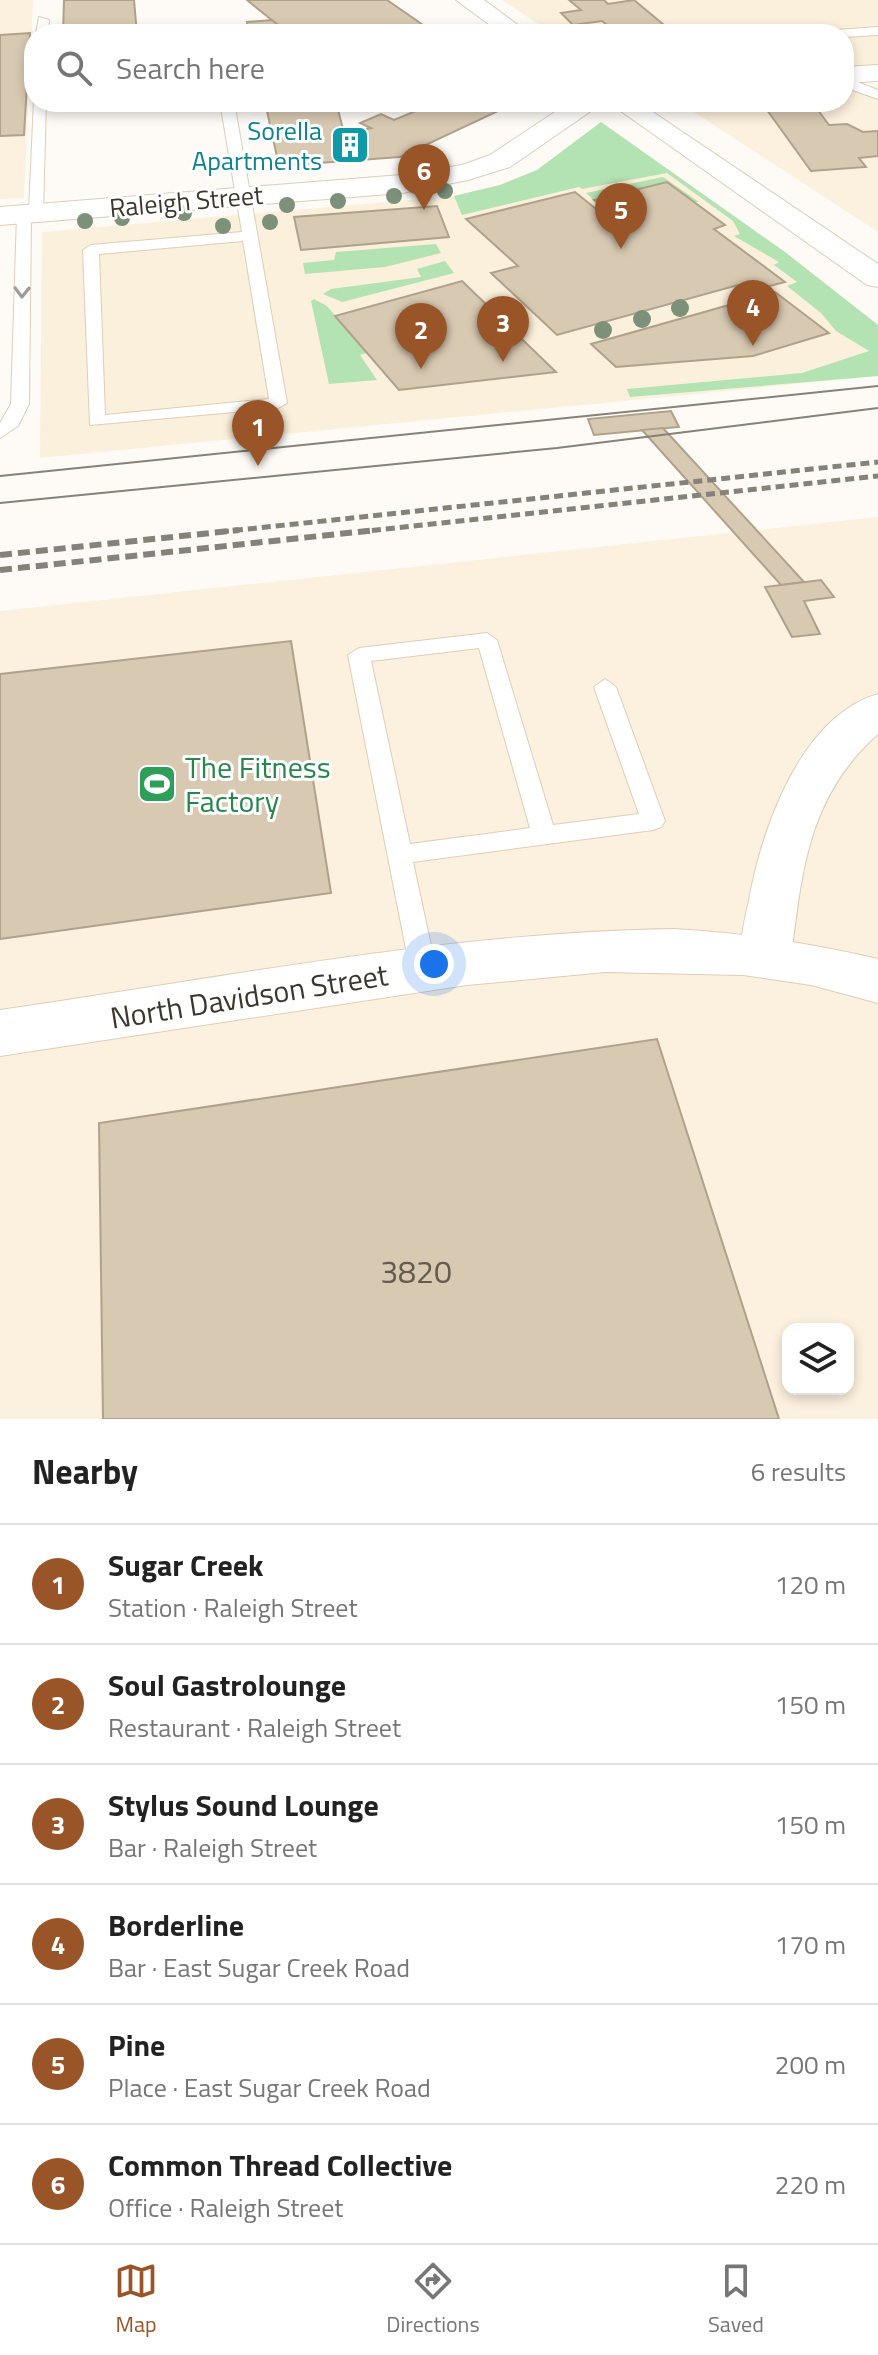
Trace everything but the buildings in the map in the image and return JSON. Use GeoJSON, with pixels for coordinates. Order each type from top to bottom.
{"type":"FeatureCollection","features":[{"type":"Feature","properties":{"kind":"street"},"geometry":{"type":"LineString","coordinates":[[468,0],[503,24]]}},
{"type":"Feature","properties":{"kind":"street"},"geometry":{"type":"LineString","coordinates":[[854,74],[878,73]]}},
{"type":"Feature","properties":{"kind":"street","name":"Raleigh Street"},"geometry":{"type":"LineString","coordinates":[[20,214],[402,184],[468,172],[500,161],[570,112]]}},
{"type":"Feature","properties":{"kind":"street"},"geometry":{"type":"LineString","coordinates":[[636,112],[878,278]]}},
{"type":"Feature","properties":{"kind":"street"},"geometry":{"type":"LineString","coordinates":[[765,957],[774,893],[791,825],[823,762],[878,710]]}},
{"type":"Feature","properties":{"kind":"street","name":"North Davidson Street"},"geometry":{"type":"LineString","coordinates":[[0,1033],[423,969],[601,950],[765,957],[878,981]]}},
{"type":"Feature","properties":{"kind":"lane"},"geometry":{"type":"LineString","coordinates":[[43,20],[43,24]]}},
{"type":"Feature","properties":{"kind":"lane"},"geometry":{"type":"LineString","coordinates":[[854,33],[878,31]]}},
{"type":"Feature","properties":{"kind":"lane"},"geometry":{"type":"LineString","coordinates":[[854,85],[878,95]]}},
{"type":"Feature","properties":{"kind":"lane"},"geometry":{"type":"LineString","coordinates":[[0,433],[12,422],[20,404],[20,214],[37,112]]}},
{"type":"Feature","properties":{"kind":"lane"},"geometry":{"type":"LineString","coordinates":[[228,112],[278,403],[96,421],[91,250],[248,236]]}},
{"type":"Feature","properties":{"kind":"lane"},"geometry":{"type":"LineString","coordinates":[[423,969],[359,655],[487,640],[544,835]]}},
{"type":"Feature","properties":{"kind":"lane"},"geometry":{"type":"LineString","coordinates":[[399,855],[653,821],[605,687]]}},
{"type":"Feature","properties":{"kind":"shaded area"},"geometry":{"type":"Polygon","coordinates":[[[0,0],[33,0],[32,24],[24,24],[24,112],[28,112],[24,198],[0,199],[0,0]]]}},
{"type":"Feature","properties":{"kind":"shaded area"},"geometry":{"type":"Polygon","coordinates":[[[502,0],[878,0],[878,65],[854,66],[854,24],[538,24],[502,0]]]}},
{"type":"Feature","properties":{"kind":"shaded area"},"geometry":{"type":"Polygon","coordinates":[[[878,86],[878,232],[694,112],[854,112],[854,88],[878,86]]]}},
{"type":"Feature","properties":{"kind":"shaded area"},"geometry":{"type":"Polygon","coordinates":[[[601,122],[785,252],[878,325],[878,376],[40,458],[42,232],[454,196],[500,185],[537,170],[601,122]]]}},
{"type":"Feature","properties":{"kind":"shaded area"},"geometry":{"type":"Polygon","coordinates":[[[878,517],[878,1419],[0,1419],[0,611],[878,517]]]}},
{"type":"Feature","properties":{"kind":"green space"},"geometry":{"type":"Polygon","coordinates":[[[601,122],[785,252],[878,325],[878,376],[630,397],[627,389],[802,373],[869,351],[836,331],[821,313],[787,286],[797,282],[774,265],[779,262],[734,236],[740,234],[733,221],[667,173],[582,189],[579,187],[462,215],[454,196],[500,185],[537,170],[601,122]]]}},
{"type":"Feature","properties":{"kind":"green space"},"geometry":{"type":"Polygon","coordinates":[[[663,177],[699,202],[694,202],[667,182],[594,200],[586,193],[663,177]]]}},
{"type":"Feature","properties":{"kind":"green space"},"geometry":{"type":"Polygon","coordinates":[[[436,244],[441,253],[385,267],[305,274],[303,263],[334,260],[336,252],[436,244]]]}},
{"type":"Feature","properties":{"kind":"green space"},"geometry":{"type":"Polygon","coordinates":[[[445,261],[454,273],[342,302],[323,294],[331,289],[421,277],[417,269],[445,261]]]}},
{"type":"Feature","properties":{"kind":"green space"},"geometry":{"type":"Polygon","coordinates":[[[314,299],[327,306],[367,353],[360,355],[377,380],[329,384],[311,301],[314,299]]]}},
{"type":"Feature","properties":{"kind":"tram line"},"geometry":{"type":"LineString","coordinates":[[0,476],[878,386]]}},
{"type":"Feature","properties":{"kind":"tram line"},"geometry":{"type":"LineString","coordinates":[[0,503],[557,448],[878,408]]}},
{"type":"Feature","properties":{"kind":"railway"},"geometry":{"type":"LineString","coordinates":[[227,531],[878,462]]}},
{"type":"Feature","properties":{"kind":"railway"},"geometry":{"type":"LineString","coordinates":[[358,532],[878,476]]}},
{"type":"Feature","properties":{"kind":"railway"},"geometry":{"type":"LineString","coordinates":[[227,531],[239,530]]}},
{"type":"Feature","properties":{"kind":"railway"},"geometry":{"type":"LineString","coordinates":[[0,570],[376,530]]}},
{"type":"Feature","properties":{"kind":"railway"},"geometry":{"type":"LineString","coordinates":[[0,555],[227,531]]}},
{"type":"Feature","properties":{"kind":"railway"},"geometry":{"type":"LineString","coordinates":[[220,532],[227,531]]}},
{"type":"Feature","properties":{"kind":"place","name":"Sorella Apartments"},"geometry":{"type":"Point","coordinates":[350,145]}},
{"type":"Feature","properties":{"kind":"place","name":"Common Thread Collective"},"geometry":{"type":"Point","coordinates":[424,210]}},
{"type":"Feature","properties":{"kind":"place","name":"Pine"},"geometry":{"type":"Point","coordinates":[621,249]}},
{"type":"Feature","properties":{"kind":"place","name":"Borderline"},"geometry":{"type":"Point","coordinates":[753,346]}},
{"type":"Feature","properties":{"kind":"place","name":"Stylus Sound Lounge"},"geometry":{"type":"Point","coordinates":[503,362]}},
{"type":"Feature","properties":{"kind":"place","name":"Soul Gastrolounge"},"geometry":{"type":"Point","coordinates":[421,369]}},
{"type":"Feature","properties":{"kind":"place","name":"Sugar Creek"},"geometry":{"type":"Point","coordinates":[258,466]}},
{"type":"Feature","properties":{"kind":"place","name":"The Fitness Factory"},"geometry":{"type":"Point","coordinates":[157,784]}}]}
